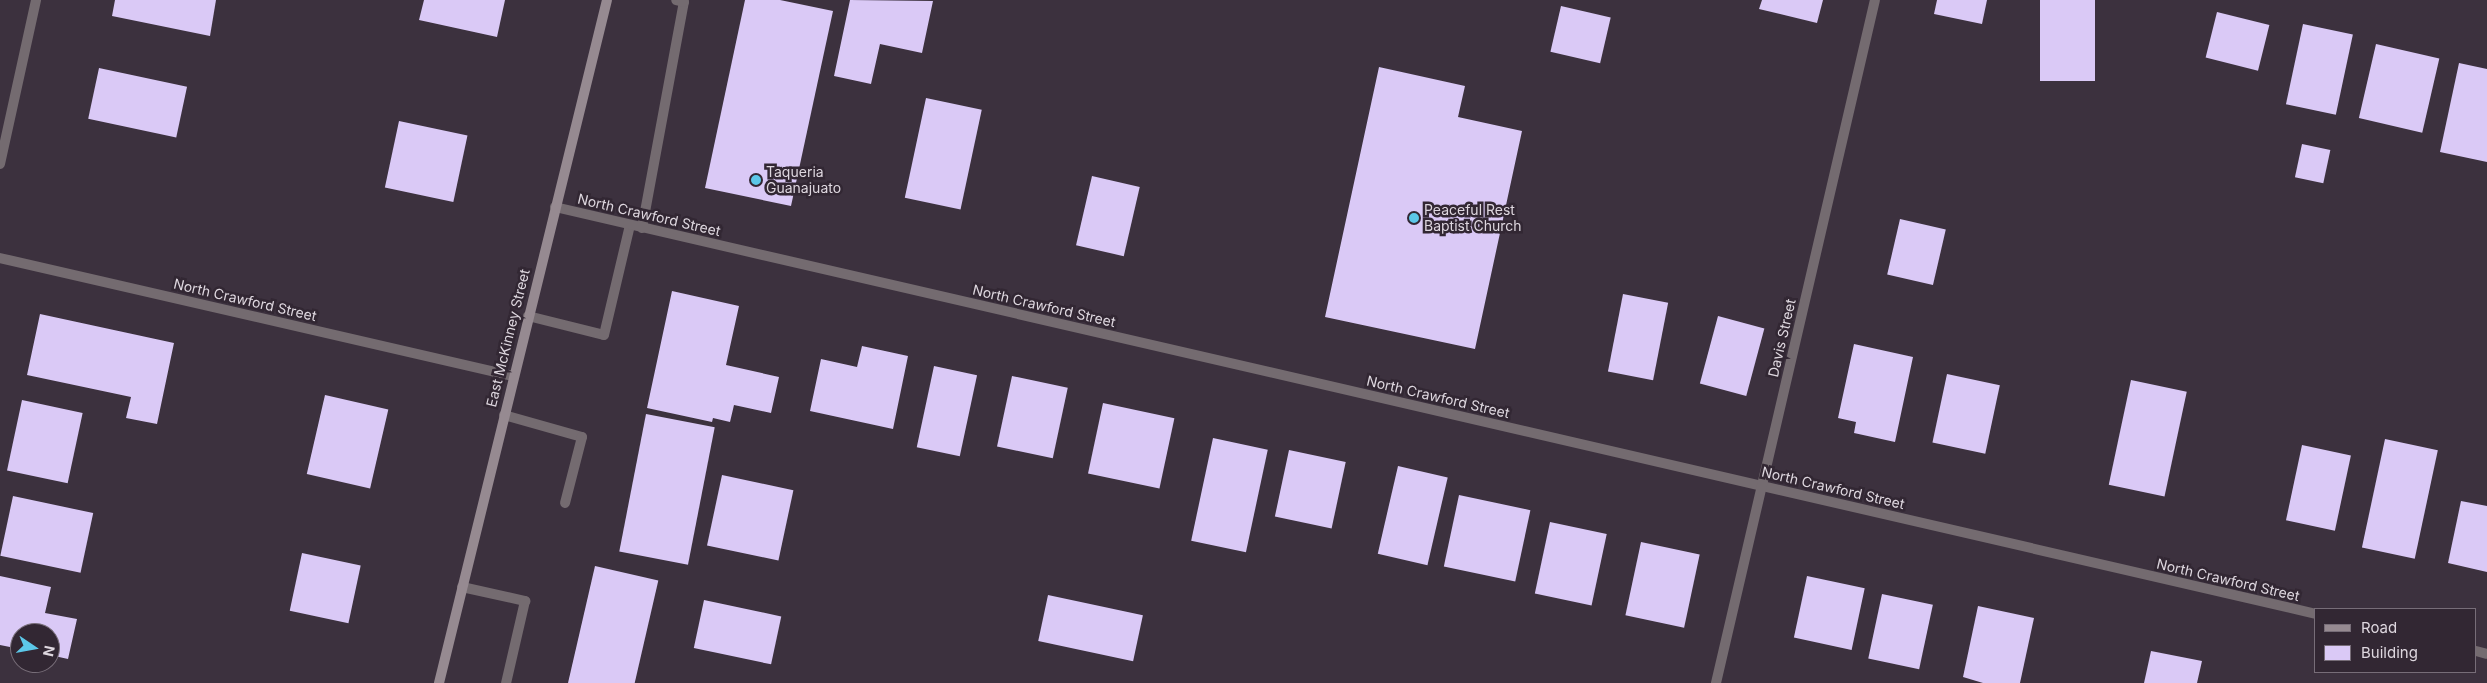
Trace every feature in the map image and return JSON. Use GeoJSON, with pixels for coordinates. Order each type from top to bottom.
{"type":"FeatureCollection","features":[{"type":"Feature","properties":{"kind":"main road","name":"East McKinney Street"},"geometry":{"type":"LineString","coordinates":[[439,683],[607,0]]}},
{"type":"Feature","properties":{"kind":"street"},"geometry":{"type":"LineString","coordinates":[[0,164],[36,0]]}},
{"type":"Feature","properties":{"kind":"street"},"geometry":{"type":"LineString","coordinates":[[642,228],[684,2],[676,0]]}},
{"type":"Feature","properties":{"kind":"street","name":"Davis Street"},"geometry":{"type":"LineString","coordinates":[[1716,683],[1875,0]]}},
{"type":"Feature","properties":{"kind":"street","name":"North Crawford Street"},"geometry":{"type":"LineString","coordinates":[[555,207],[2314,614]]}},
{"type":"Feature","properties":{"kind":"street"},"geometry":{"type":"LineString","coordinates":[[528,316],[604,334],[630,225]]}},
{"type":"Feature","properties":{"kind":"street","name":"North Crawford Street"},"geometry":{"type":"LineString","coordinates":[[0,258],[513,376]]}},
{"type":"Feature","properties":{"kind":"street"},"geometry":{"type":"LineString","coordinates":[[504,414],[582,437],[565,502]]}},
{"type":"Feature","properties":{"kind":"street"},"geometry":{"type":"LineString","coordinates":[[462,587],[525,601],[506,683]]}},
{"type":"Feature","properties":{"kind":"building"},"geometry":{"type":"Polygon","coordinates":[[[115,0],[216,0],[210,36],[112,16],[115,0]]]}},
{"type":"Feature","properties":{"kind":"building"},"geometry":{"type":"Polygon","coordinates":[[[424,0],[505,0],[497,37],[419,20],[424,0]]]}},
{"type":"Feature","properties":{"kind":"building"},"geometry":{"type":"Polygon","coordinates":[[[745,0],[780,0],[833,11],[791,206],[705,188],[745,0]]]}},
{"type":"Feature","properties":{"kind":"building"},"geometry":{"type":"Polygon","coordinates":[[[850,0],[933,1],[922,53],[880,44],[871,84],[834,76],[850,0]]]}},
{"type":"Feature","properties":{"kind":"building"},"geometry":{"type":"Polygon","coordinates":[[[1762,0],[1823,0],[1817,23],[1759,9],[1762,0]]]}},
{"type":"Feature","properties":{"kind":"building"},"geometry":{"type":"Polygon","coordinates":[[[1937,0],[1987,0],[1982,24],[1934,14],[1937,0]]]}},
{"type":"Feature","properties":{"kind":"building"},"geometry":{"type":"Polygon","coordinates":[[[2040,0],[2095,0],[2095,81],[2040,81],[2040,0]]]}},
{"type":"Feature","properties":{"kind":"building"},"geometry":{"type":"Polygon","coordinates":[[[1561,6],[1611,17],[1600,63],[1550,52],[1561,6]]]}},
{"type":"Feature","properties":{"kind":"building"},"geometry":{"type":"Polygon","coordinates":[[[2217,12],[2269,25],[2258,71],[2206,58],[2217,12]]]}},
{"type":"Feature","properties":{"kind":"building"},"geometry":{"type":"Polygon","coordinates":[[[2303,24],[2353,35],[2336,115],[2286,104],[2303,24]]]}},
{"type":"Feature","properties":{"kind":"building"},"geometry":{"type":"Polygon","coordinates":[[[2376,44],[2439,59],[2422,133],[2359,118],[2376,44]]]}},
{"type":"Feature","properties":{"kind":"building"},"geometry":{"type":"Polygon","coordinates":[[[2459,63],[2487,69],[2487,162],[2440,152],[2459,63]]]}},
{"type":"Feature","properties":{"kind":"building","name":"Peaceful Rest Baptist Church"},"geometry":{"type":"Polygon","coordinates":[[[1379,67],[1465,86],[1458,117],[1522,131],[1475,349],[1325,317],[1379,67]]]}},
{"type":"Feature","properties":{"kind":"building"},"geometry":{"type":"Polygon","coordinates":[[[99,68],[187,87],[176,138],[88,119],[99,68]]]}},
{"type":"Feature","properties":{"kind":"building"},"geometry":{"type":"Polygon","coordinates":[[[926,98],[982,110],[961,210],[905,198],[926,98]]]}},
{"type":"Feature","properties":{"kind":"building"},"geometry":{"type":"Polygon","coordinates":[[[399,121],[467,136],[453,202],[385,188],[399,121]]]}},
{"type":"Feature","properties":{"kind":"building"},"geometry":{"type":"Polygon","coordinates":[[[2302,144],[2330,150],[2323,183],[2295,177],[2302,144]]]}},
{"type":"Feature","properties":{"kind":"building"},"geometry":{"type":"Polygon","coordinates":[[[1092,176],[1140,187],[1124,256],[1076,245],[1092,176]]]}},
{"type":"Feature","properties":{"kind":"building"},"geometry":{"type":"Polygon","coordinates":[[[1900,219],[1946,230],[1933,285],[1887,275],[1900,219]]]}},
{"type":"Feature","properties":{"kind":"building"},"geometry":{"type":"Polygon","coordinates":[[[672,291],[739,306],[726,365],[779,377],[771,413],[734,405],[730,422],[713,418],[712,422],[647,408],[672,291]]]}},
{"type":"Feature","properties":{"kind":"building"},"geometry":{"type":"Polygon","coordinates":[[[1623,294],[1668,303],[1653,380],[1608,372],[1623,294]]]}},
{"type":"Feature","properties":{"kind":"building"},"geometry":{"type":"Polygon","coordinates":[[[40,314],[174,343],[157,424],[126,418],[131,397],[27,375],[40,314]]]}},
{"type":"Feature","properties":{"kind":"building"},"geometry":{"type":"Polygon","coordinates":[[[1718,316],[1764,328],[1746,396],[1700,384],[1718,316]]]}},
{"type":"Feature","properties":{"kind":"building"},"geometry":{"type":"Polygon","coordinates":[[[1854,344],[1913,357],[1895,442],[1854,433],[1856,422],[1838,418],[1854,344]]]}},
{"type":"Feature","properties":{"kind":"building"},"geometry":{"type":"Polygon","coordinates":[[[862,346],[908,356],[893,429],[810,411],[821,359],[857,367],[862,346]]]}},
{"type":"Feature","properties":{"kind":"building"},"geometry":{"type":"Polygon","coordinates":[[[934,366],[977,375],[960,456],[917,447],[934,366]]]}},
{"type":"Feature","properties":{"kind":"building"},"geometry":{"type":"Polygon","coordinates":[[[1947,374],[2000,385],[1985,454],[1932,442],[1947,374]]]}},
{"type":"Feature","properties":{"kind":"building"},"geometry":{"type":"Polygon","coordinates":[[[1012,376],[1068,388],[1053,458],[997,446],[1012,376]]]}},
{"type":"Feature","properties":{"kind":"building"},"geometry":{"type":"Polygon","coordinates":[[[2131,380],[2187,392],[2165,497],[2109,485],[2131,380]]]}},
{"type":"Feature","properties":{"kind":"building"},"geometry":{"type":"Polygon","coordinates":[[[325,395],[388,410],[370,489],[307,474],[325,395]]]}},
{"type":"Feature","properties":{"kind":"building"},"geometry":{"type":"Polygon","coordinates":[[[22,400],[83,413],[68,483],[7,470],[22,400]]]}},
{"type":"Feature","properties":{"kind":"building"},"geometry":{"type":"Polygon","coordinates":[[[1103,403],[1174,418],[1159,489],[1088,473],[1103,403]]]}},
{"type":"Feature","properties":{"kind":"building"},"geometry":{"type":"Polygon","coordinates":[[[646,414],[715,427],[688,565],[619,551],[646,414]]]}},
{"type":"Feature","properties":{"kind":"building"},"geometry":{"type":"Polygon","coordinates":[[[1213,438],[1268,450],[1246,552],[1191,541],[1213,438]]]}},
{"type":"Feature","properties":{"kind":"building"},"geometry":{"type":"Polygon","coordinates":[[[2385,439],[2438,450],[2415,559],[2362,548],[2385,439]]]}},
{"type":"Feature","properties":{"kind":"building"},"geometry":{"type":"Polygon","coordinates":[[[2302,445],[2351,455],[2335,531],[2286,520],[2302,445]]]}},
{"type":"Feature","properties":{"kind":"building"},"geometry":{"type":"Polygon","coordinates":[[[1289,450],[1346,462],[1332,529],[1275,517],[1289,450]]]}},
{"type":"Feature","properties":{"kind":"building"},"geometry":{"type":"Polygon","coordinates":[[[1398,466],[1448,477],[1427,565],[1378,554],[1398,466]]]}},
{"type":"Feature","properties":{"kind":"building"},"geometry":{"type":"Polygon","coordinates":[[[722,475],[793,490],[778,561],[707,545],[722,475]]]}},
{"type":"Feature","properties":{"kind":"building"},"geometry":{"type":"Polygon","coordinates":[[[1459,495],[1530,510],[1515,582],[1444,566],[1459,495]]]}},
{"type":"Feature","properties":{"kind":"building"},"geometry":{"type":"Polygon","coordinates":[[[13,496],[93,513],[81,573],[0,556],[13,496]]]}},
{"type":"Feature","properties":{"kind":"building"},"geometry":{"type":"Polygon","coordinates":[[[2461,501],[2487,506],[2487,572],[2448,563],[2461,501]]]}},
{"type":"Feature","properties":{"kind":"building"},"geometry":{"type":"Polygon","coordinates":[[[1550,522],[1607,534],[1592,605],[1535,593],[1550,522]]]}},
{"type":"Feature","properties":{"kind":"building"},"geometry":{"type":"Polygon","coordinates":[[[1641,542],[1700,554],[1684,628],[1625,615],[1641,542]]]}},
{"type":"Feature","properties":{"kind":"building"},"geometry":{"type":"Polygon","coordinates":[[[302,553],[361,565],[348,623],[290,611],[302,553]]]}},
{"type":"Feature","properties":{"kind":"building"},"geometry":{"type":"Polygon","coordinates":[[[595,566],[658,581],[635,683],[568,683],[595,566]]]}},
{"type":"Feature","properties":{"kind":"building"},"geometry":{"type":"Polygon","coordinates":[[[0,576],[51,587],[45,613],[77,619],[68,659],[60,657],[60,623],[10,623],[10,647],[0,645],[0,576]]]}},
{"type":"Feature","properties":{"kind":"building"},"geometry":{"type":"Polygon","coordinates":[[[1807,576],[1865,588],[1852,650],[1794,638],[1807,576]]]}},
{"type":"Feature","properties":{"kind":"building"},"geometry":{"type":"Polygon","coordinates":[[[1882,594],[1933,605],[1919,669],[1868,659],[1882,594]]]}},
{"type":"Feature","properties":{"kind":"building"},"geometry":{"type":"Polygon","coordinates":[[[1048,595],[1143,615],[1133,661],[1038,641],[1048,595]]]}},
{"type":"Feature","properties":{"kind":"building"},"geometry":{"type":"Polygon","coordinates":[[[704,600],[781,616],[771,664],[694,648],[704,600]]]}},
{"type":"Feature","properties":{"kind":"building"},"geometry":{"type":"Polygon","coordinates":[[[1978,606],[2034,618],[2020,683],[1983,683],[1963,677],[1978,606]]]}},
{"type":"Feature","properties":{"kind":"building"},"geometry":{"type":"Polygon","coordinates":[[[2151,651],[2202,661],[2197,683],[2144,683],[2151,651]]]}},
{"type":"Feature","properties":{"kind":"place","name":"Taqueria Guanajuato"},"geometry":{"type":"Point","coordinates":[756,180]}},
{"type":"Feature","properties":{"kind":"place","name":"Peaceful Rest Baptist Church"},"geometry":{"type":"Point","coordinates":[1414,218]}}]}
